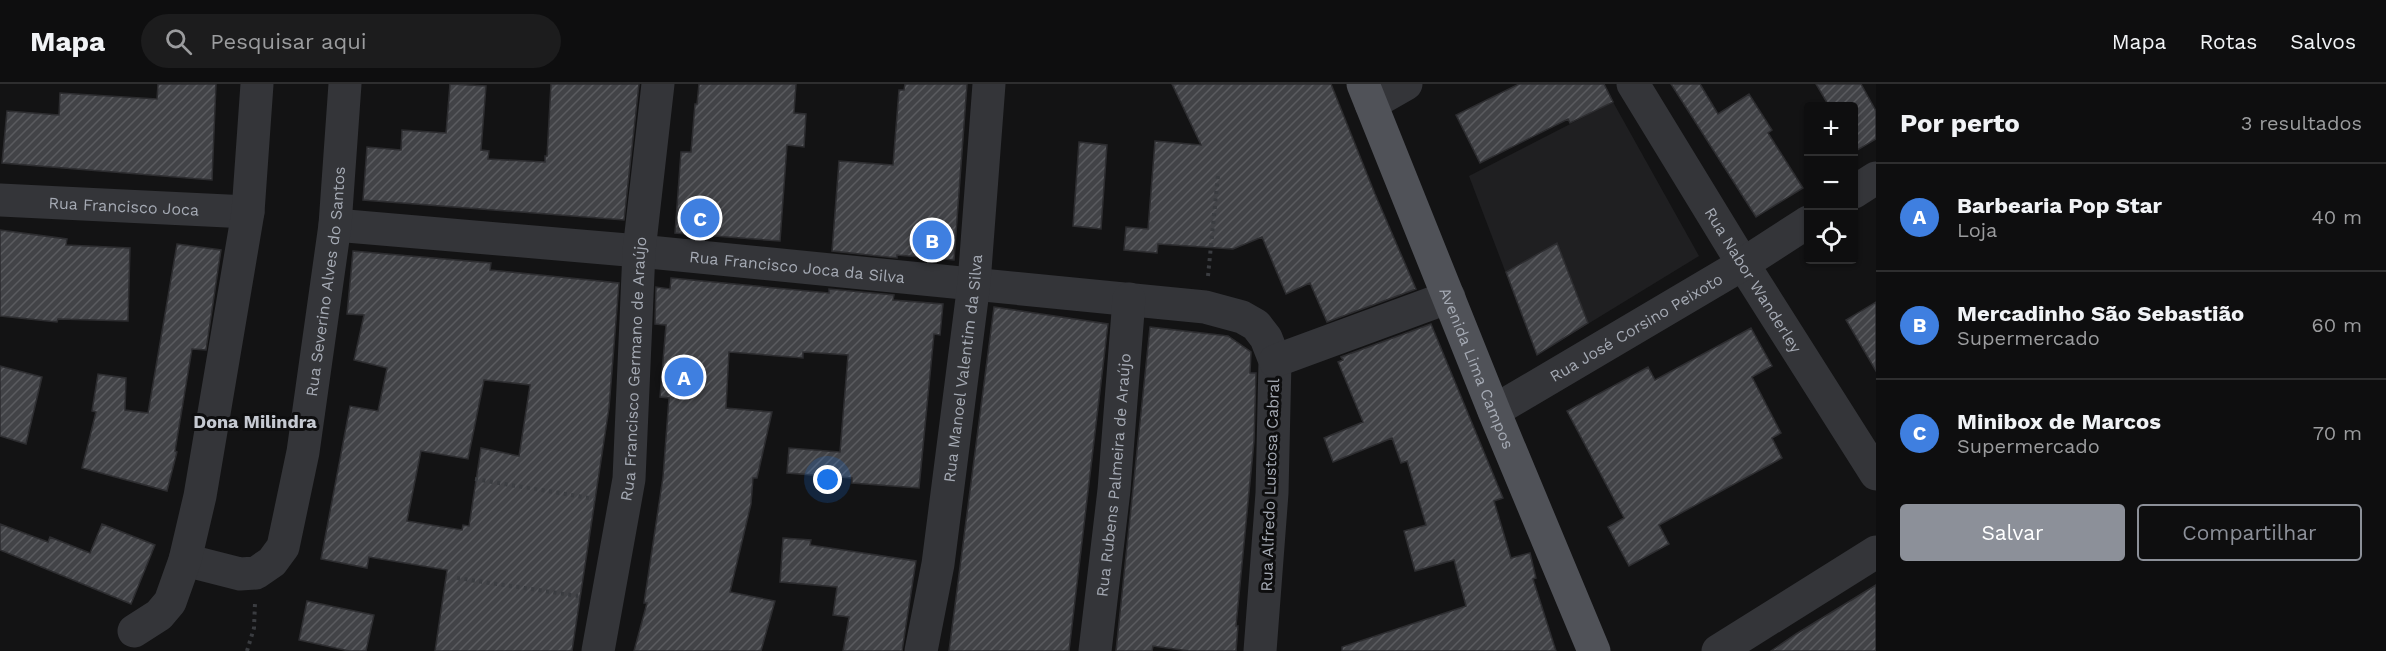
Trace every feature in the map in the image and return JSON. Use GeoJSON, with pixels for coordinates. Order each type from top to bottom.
{"type":"FeatureCollection","features":[{"type":"Feature","properties":{"kind":"main road","name":"Avenida Lima Campos"},"geometry":{"type":"LineString","coordinates":[[1367,94],[1494,411],[1594,651]]}},
{"type":"Feature","properties":{"kind":"street"},"geometry":{"type":"LineString","coordinates":[[134,631],[159,615],[170,602],[185,560],[200,496],[248,212],[257,84]]}},
{"type":"Feature","properties":{"kind":"street","name":"Rua Severino Alves do Santos"},"geometry":{"type":"LineString","coordinates":[[256,573],[272,562],[284,547],[303,452],[335,225],[345,84]]}},
{"type":"Feature","properties":{"kind":"street","name":"Rua Francisco Germano de Araújo"},"geometry":{"type":"LineString","coordinates":[[598,651],[628,479],[639,251],[658,84]]}},
{"type":"Feature","properties":{"kind":"street","name":"Rua Manoel Valentim da Silva"},"geometry":{"type":"LineString","coordinates":[[921,651],[938,564],[974,283],[989,84]]}},
{"type":"Feature","properties":{"kind":"street"},"geometry":{"type":"LineString","coordinates":[[1367,94],[1406,84]]}},
{"type":"Feature","properties":{"kind":"street","name":"Rua Nabor Wanderley"},"geometry":{"type":"LineString","coordinates":[[1633,84],[1743,264],[1876,474]]}},
{"type":"Feature","properties":{"kind":"street"},"geometry":{"type":"LineString","coordinates":[[1858,189],[1876,178]]}},
{"type":"Feature","properties":{"kind":"street","name":"Rua Francisco Joca"},"geometry":{"type":"LineString","coordinates":[[0,200],[248,212]]}},
{"type":"Feature","properties":{"kind":"street","name":"Rua Francisco Joca da Silva"},"geometry":{"type":"LineString","coordinates":[[335,225],[639,251],[1205,307],[1242,317],[1256,325]]}},
{"type":"Feature","properties":{"kind":"street","name":"Rua José Corsino Peixoto"},"geometry":{"type":"LineString","coordinates":[[1494,411],[1743,264],[1804,225]]}},
{"type":"Feature","properties":{"kind":"street"},"geometry":{"type":"LineString","coordinates":[[1275,361],[1449,297]]}},
{"type":"Feature","properties":{"kind":"street","name":"Rua Rubens Palmeira de Araújo"},"geometry":{"type":"LineString","coordinates":[[1095,651],[1114,490],[1129,299]]}},
{"type":"Feature","properties":{"kind":"street","name":"Rua Alfredo Lustosa Cabral"},"geometry":{"type":"LineString","coordinates":[[1256,325],[1266,338],[1275,361],[1272,493],[1260,651]]}},
{"type":"Feature","properties":{"kind":"street"},"geometry":{"type":"LineString","coordinates":[[1718,651],[1876,552]]}},
{"type":"Feature","properties":{"kind":"street"},"geometry":{"type":"LineString","coordinates":[[185,560],[240,574],[256,573]]}},
{"type":"Feature","properties":{"kind":"path"},"geometry":{"type":"LineString","coordinates":[[1205,307],[1218,175]]}},
{"type":"Feature","properties":{"kind":"path"},"geometry":{"type":"LineString","coordinates":[[475,479],[625,504]]}},
{"type":"Feature","properties":{"kind":"path"},"geometry":{"type":"LineString","coordinates":[[247,651],[254,628],[256,573]]}},
{"type":"Feature","properties":{"kind":"path"},"geometry":{"type":"LineString","coordinates":[[457,578],[606,601]]}},
{"type":"Feature","properties":{"kind":"shaded area"},"geometry":{"type":"Polygon","coordinates":[[[1613,102],[1699,256],[1537,355],[1469,176],[1613,102]]]}},
{"type":"Feature","properties":{"kind":"building"},"geometry":{"type":"Polygon","coordinates":[[[158,84],[216,84],[212,180],[2,163],[7,111],[59,115],[60,93],[157,99],[158,84]]]}},
{"type":"Feature","properties":{"kind":"building"},"geometry":{"type":"Polygon","coordinates":[[[450,84],[486,86],[481,150],[489,151],[488,159],[545,162],[551,84],[639,84],[624,220],[363,200],[367,147],[401,150],[402,130],[446,133],[450,84]]]}},
{"type":"Feature","properties":{"kind":"building"},"geometry":{"type":"Polygon","coordinates":[[[699,84],[796,84],[794,113],[806,114],[804,147],[787,145],[780,241],[675,233],[681,152],[691,152],[699,84]]]}},
{"type":"Feature","properties":{"kind":"building"},"geometry":{"type":"Polygon","coordinates":[[[905,84],[967,84],[954,260],[897,255],[897,258],[832,251],[839,161],[893,165],[899,90],[904,90],[905,84]]]}},
{"type":"Feature","properties":{"kind":"building"},"geometry":{"type":"Polygon","coordinates":[[[1172,84],[1331,84],[1416,289],[1327,322],[1310,283],[1286,294],[1262,237],[1233,249],[1158,244],[1157,253],[1124,250],[1126,227],[1148,229],[1155,141],[1201,145],[1172,84]]]}},
{"type":"Feature","properties":{"kind":"building"},"geometry":{"type":"Polygon","coordinates":[[[1519,84],[1604,84],[1613,102],[1570,123],[1568,119],[1480,163],[1456,115],[1519,84]]]}},
{"type":"Feature","properties":{"kind":"building"},"geometry":{"type":"Polygon","coordinates":[[[1671,84],[1700,84],[1718,114],[1749,94],[1772,130],[1768,133],[1803,188],[1756,217],[1671,84]]]}},
{"type":"Feature","properties":{"kind":"building"},"geometry":{"type":"Polygon","coordinates":[[[1816,84],[1861,84],[1876,111],[1876,139],[1858,150],[1858,102],[1827,102],[1816,84]]]}},
{"type":"Feature","properties":{"kind":"building"},"geometry":{"type":"Polygon","coordinates":[[[1079,142],[1107,145],[1101,229],[1073,226],[1079,142]]]}},
{"type":"Feature","properties":{"kind":"building"},"geometry":{"type":"Polygon","coordinates":[[[0,230],[67,239],[66,245],[130,248],[128,321],[58,319],[57,322],[0,316],[0,230]]]}},
{"type":"Feature","properties":{"kind":"building"},"geometry":{"type":"Polygon","coordinates":[[[1557,243],[1588,323],[1537,355],[1506,272],[1557,243]]]}},
{"type":"Feature","properties":{"kind":"building"},"geometry":{"type":"Polygon","coordinates":[[[177,244],[221,250],[206,350],[192,349],[175,451],[177,452],[167,491],[82,468],[96,412],[92,411],[98,374],[126,378],[125,410],[148,413],[177,244]]]}},
{"type":"Feature","properties":{"kind":"building"},"geometry":{"type":"Polygon","coordinates":[[[353,251],[491,263],[490,270],[619,283],[609,408],[572,651],[435,651],[447,570],[369,557],[367,568],[321,559],[350,406],[378,411],[387,368],[354,360],[364,315],[347,314],[353,251]],[[484,380],[468,459],[421,451],[407,521],[462,530],[463,525],[469,526],[481,448],[519,456],[530,385],[484,380]]]}},
{"type":"Feature","properties":{"kind":"building"},"geometry":{"type":"Polygon","coordinates":[[[671,278],[829,293],[829,289],[894,295],[893,300],[943,304],[940,335],[934,334],[919,488],[852,483],[852,478],[787,473],[789,448],[840,452],[848,355],[803,352],[803,358],[729,352],[726,408],[772,412],[757,478],[753,478],[751,504],[730,592],[775,601],[761,651],[634,651],[647,603],[644,603],[663,477],[669,398],[660,397],[666,325],[655,324],[656,287],[670,289],[671,278]]]}},
{"type":"Feature","properties":{"kind":"building"},"geometry":{"type":"Polygon","coordinates":[[[1876,302],[1876,371],[1846,320],[1876,302]]]}},
{"type":"Feature","properties":{"kind":"building"},"geometry":{"type":"Polygon","coordinates":[[[994,307],[1108,324],[1069,651],[949,651],[994,307]]]}},
{"type":"Feature","properties":{"kind":"building"},"geometry":{"type":"Polygon","coordinates":[[[1431,324],[1503,498],[1494,501],[1511,558],[1530,553],[1536,578],[1533,579],[1556,651],[1342,651],[1342,647],[1466,606],[1454,560],[1415,571],[1404,531],[1426,525],[1407,461],[1401,463],[1392,438],[1333,462],[1324,438],[1363,422],[1338,362],[1343,360],[1341,357],[1431,324]]]}},
{"type":"Feature","properties":{"kind":"building"},"geometry":{"type":"Polygon","coordinates":[[[1150,327],[1228,336],[1251,352],[1250,373],[1256,373],[1254,441],[1236,626],[1238,626],[1236,651],[1189,651],[1153,646],[1152,651],[1116,651],[1150,327]]]}},
{"type":"Feature","properties":{"kind":"building"},"geometry":{"type":"Polygon","coordinates":[[[1751,328],[1772,366],[1752,377],[1781,433],[1772,438],[1782,458],[1659,525],[1669,544],[1629,566],[1608,527],[1624,518],[1567,411],[1648,367],[1655,380],[1751,328]]]}},
{"type":"Feature","properties":{"kind":"building"},"geometry":{"type":"Polygon","coordinates":[[[0,366],[42,377],[26,444],[0,436],[0,366]]]}},
{"type":"Feature","properties":{"kind":"building"},"geometry":{"type":"Polygon","coordinates":[[[0,524],[48,542],[50,537],[90,553],[102,524],[155,545],[131,604],[0,550],[0,524]]]}},
{"type":"Feature","properties":{"kind":"building"},"geometry":{"type":"Polygon","coordinates":[[[783,538],[811,540],[810,545],[916,561],[902,651],[843,651],[849,617],[833,615],[837,587],[780,582],[783,538]]]}},
{"type":"Feature","properties":{"kind":"building"},"geometry":{"type":"Polygon","coordinates":[[[1876,585],[1876,651],[1771,651],[1796,634],[1876,585]]]}},
{"type":"Feature","properties":{"kind":"building"},"geometry":{"type":"Polygon","coordinates":[[[307,601],[374,615],[366,651],[349,651],[299,640],[307,601]]]}},
{"type":"Feature","properties":{"kind":"place","name":"Minibox de Marcos"},"geometry":{"type":"Point","coordinates":[700,218]}},
{"type":"Feature","properties":{"kind":"place","name":"Mercadinho São Sebastião"},"geometry":{"type":"Point","coordinates":[932,240]}},
{"type":"Feature","properties":{"kind":"place","name":"Barbearia Pop Star"},"geometry":{"type":"Point","coordinates":[684,377]}},
{"type":"Feature","properties":{"kind":"district","name":"Dona Milindra"},"geometry":{"type":"Point","coordinates":[255,421]}}]}
